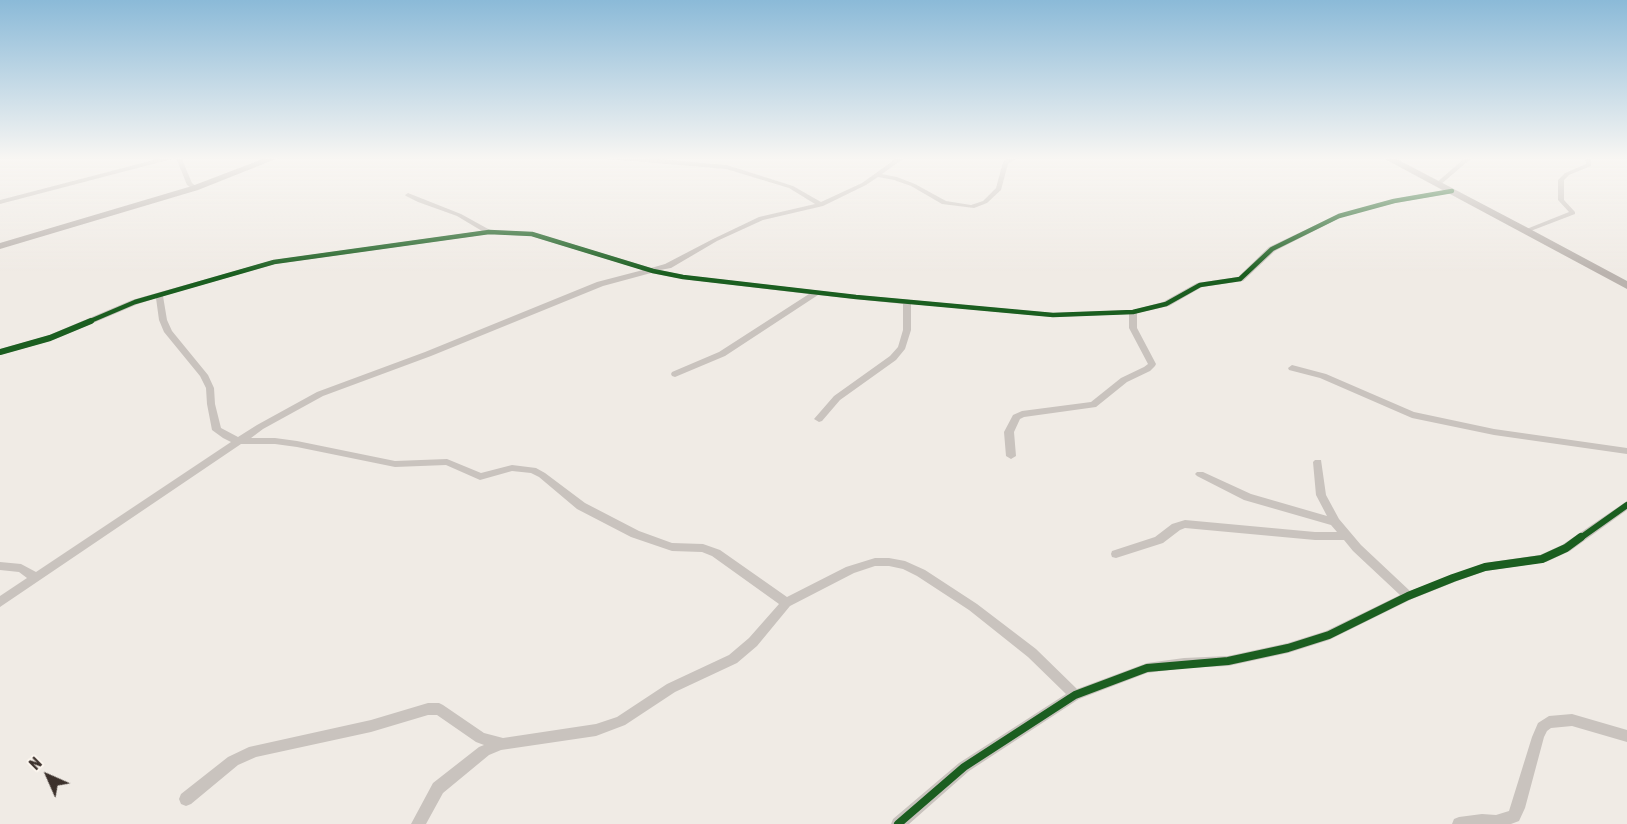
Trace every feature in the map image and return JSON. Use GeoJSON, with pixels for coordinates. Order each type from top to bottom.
{"type":"FeatureCollection","features":[{"type":"Feature","properties":{"kind":"main road"},"geometry":{"type":"LineString","coordinates":[[0,246],[170,195]]}},
{"type":"Feature","properties":{"kind":"main road"},"geometry":{"type":"LineString","coordinates":[[1460,195],[1627,286]]}},
{"type":"Feature","properties":{"kind":"street"},"geometry":{"type":"LineString","coordinates":[[0,202],[26,195]]}},
{"type":"Feature","properties":{"kind":"street"},"geometry":{"type":"LineString","coordinates":[[409,195],[459,214],[489,232]]}},
{"type":"Feature","properties":{"kind":"street"},"geometry":{"type":"LineString","coordinates":[[804,195],[820,206]]}},
{"type":"Feature","properties":{"kind":"street"},"geometry":{"type":"LineString","coordinates":[[0,602],[281,413],[342,385],[428,354],[600,284],[677,262],[715,240],[762,218],[820,206],[843,195]]}},
{"type":"Feature","properties":{"kind":"street"},"geometry":{"type":"LineString","coordinates":[[930,195],[944,203],[972,207],[985,202],[992,195]]}},
{"type":"Feature","properties":{"kind":"street"},"geometry":{"type":"LineString","coordinates":[[0,352],[50,338],[135,302],[274,262],[489,232],[532,234],[652,271],[683,277],[907,302],[1053,315],[1133,312],[1166,304],[1200,285],[1240,279],[1272,249],[1339,216],[1394,201],[1426,195]]}},
{"type":"Feature","properties":{"kind":"street"},"geometry":{"type":"LineString","coordinates":[[1526,231],[1573,213],[1561,200],[1561,195]]}},
{"type":"Feature","properties":{"kind":"street"},"geometry":{"type":"LineString","coordinates":[[675,374],[717,358],[816,292]]}},
{"type":"Feature","properties":{"kind":"street"},"geometry":{"type":"LineString","coordinates":[[159,295],[163,320],[168,332],[192,358],[207,382],[217,430],[238,441],[276,441],[395,464],[447,462],[480,477],[512,468],[533,470],[581,506],[635,534],[672,547],[703,548],[716,553],[786,603]]}},
{"type":"Feature","properties":{"kind":"street"},"geometry":{"type":"LineString","coordinates":[[819,419],[837,398],[893,358],[902,347],[907,330],[907,302]]}},
{"type":"Feature","properties":{"kind":"street"},"geometry":{"type":"LineString","coordinates":[[1011,456],[1009,432],[1016,417],[1022,414],[1093,405],[1124,380],[1147,369],[1152,364],[1133,327],[1133,312]]}},
{"type":"Feature","properties":{"kind":"street"},"geometry":{"type":"LineString","coordinates":[[1292,368],[1323,376],[1412,415],[1494,432],[1627,451]]}},
{"type":"Feature","properties":{"kind":"street"},"geometry":{"type":"LineString","coordinates":[[1318,462],[1321,495],[1335,522],[1408,596]]}},
{"type":"Feature","properties":{"kind":"street"},"geometry":{"type":"LineString","coordinates":[[1200,474],[1248,497],[1335,522]]}},
{"type":"Feature","properties":{"kind":"street"},"geometry":{"type":"LineString","coordinates":[[898,824],[964,767],[1075,695],[1147,668],[1228,661],[1288,648],[1364,619],[1408,596],[1485,567],[1542,560],[1566,548],[1627,505]]}},
{"type":"Feature","properties":{"kind":"street"},"geometry":{"type":"LineString","coordinates":[[1116,554],[1159,540],[1176,527],[1185,524],[1316,536],[1347,536]]}},
{"type":"Feature","properties":{"kind":"street"},"geometry":{"type":"LineString","coordinates":[[418,824],[442,784],[484,751],[501,744],[596,730],[621,721],[671,687],[721,667],[733,659],[753,642],[786,603],[875,562],[905,565],[973,607],[1032,653],[1075,695]]}},
{"type":"Feature","properties":{"kind":"street"},"geometry":{"type":"LineString","coordinates":[[0,566],[21,568],[36,578]]}},
{"type":"Feature","properties":{"kind":"street"},"geometry":{"type":"LineString","coordinates":[[186,799],[233,761],[254,751],[371,726],[428,710],[439,709],[481,738],[501,744]]}},
{"type":"Feature","properties":{"kind":"street"},"geometry":{"type":"LineString","coordinates":[[1460,824],[1496,822],[1514,816],[1538,737],[1542,727],[1549,722],[1572,720],[1627,736]]}},
{"type":"Feature","properties":{"kind":"cycle path"},"geometry":{"type":"LineString","coordinates":[[0,352],[50,338],[135,302],[274,262],[489,232],[532,234],[653,271],[683,277],[856,297],[1053,315],[1133,312],[1166,304],[1200,285],[1240,279],[1272,249],[1339,216],[1394,201],[1426,195]]}},
{"type":"Feature","properties":{"kind":"cycle path"},"geometry":{"type":"LineString","coordinates":[[898,824],[964,767],[1075,695],[1147,668],[1228,661],[1288,648],[1329,635],[1408,596],[1453,578],[1485,567],[1542,559],[1566,548],[1627,505]]}}]}
